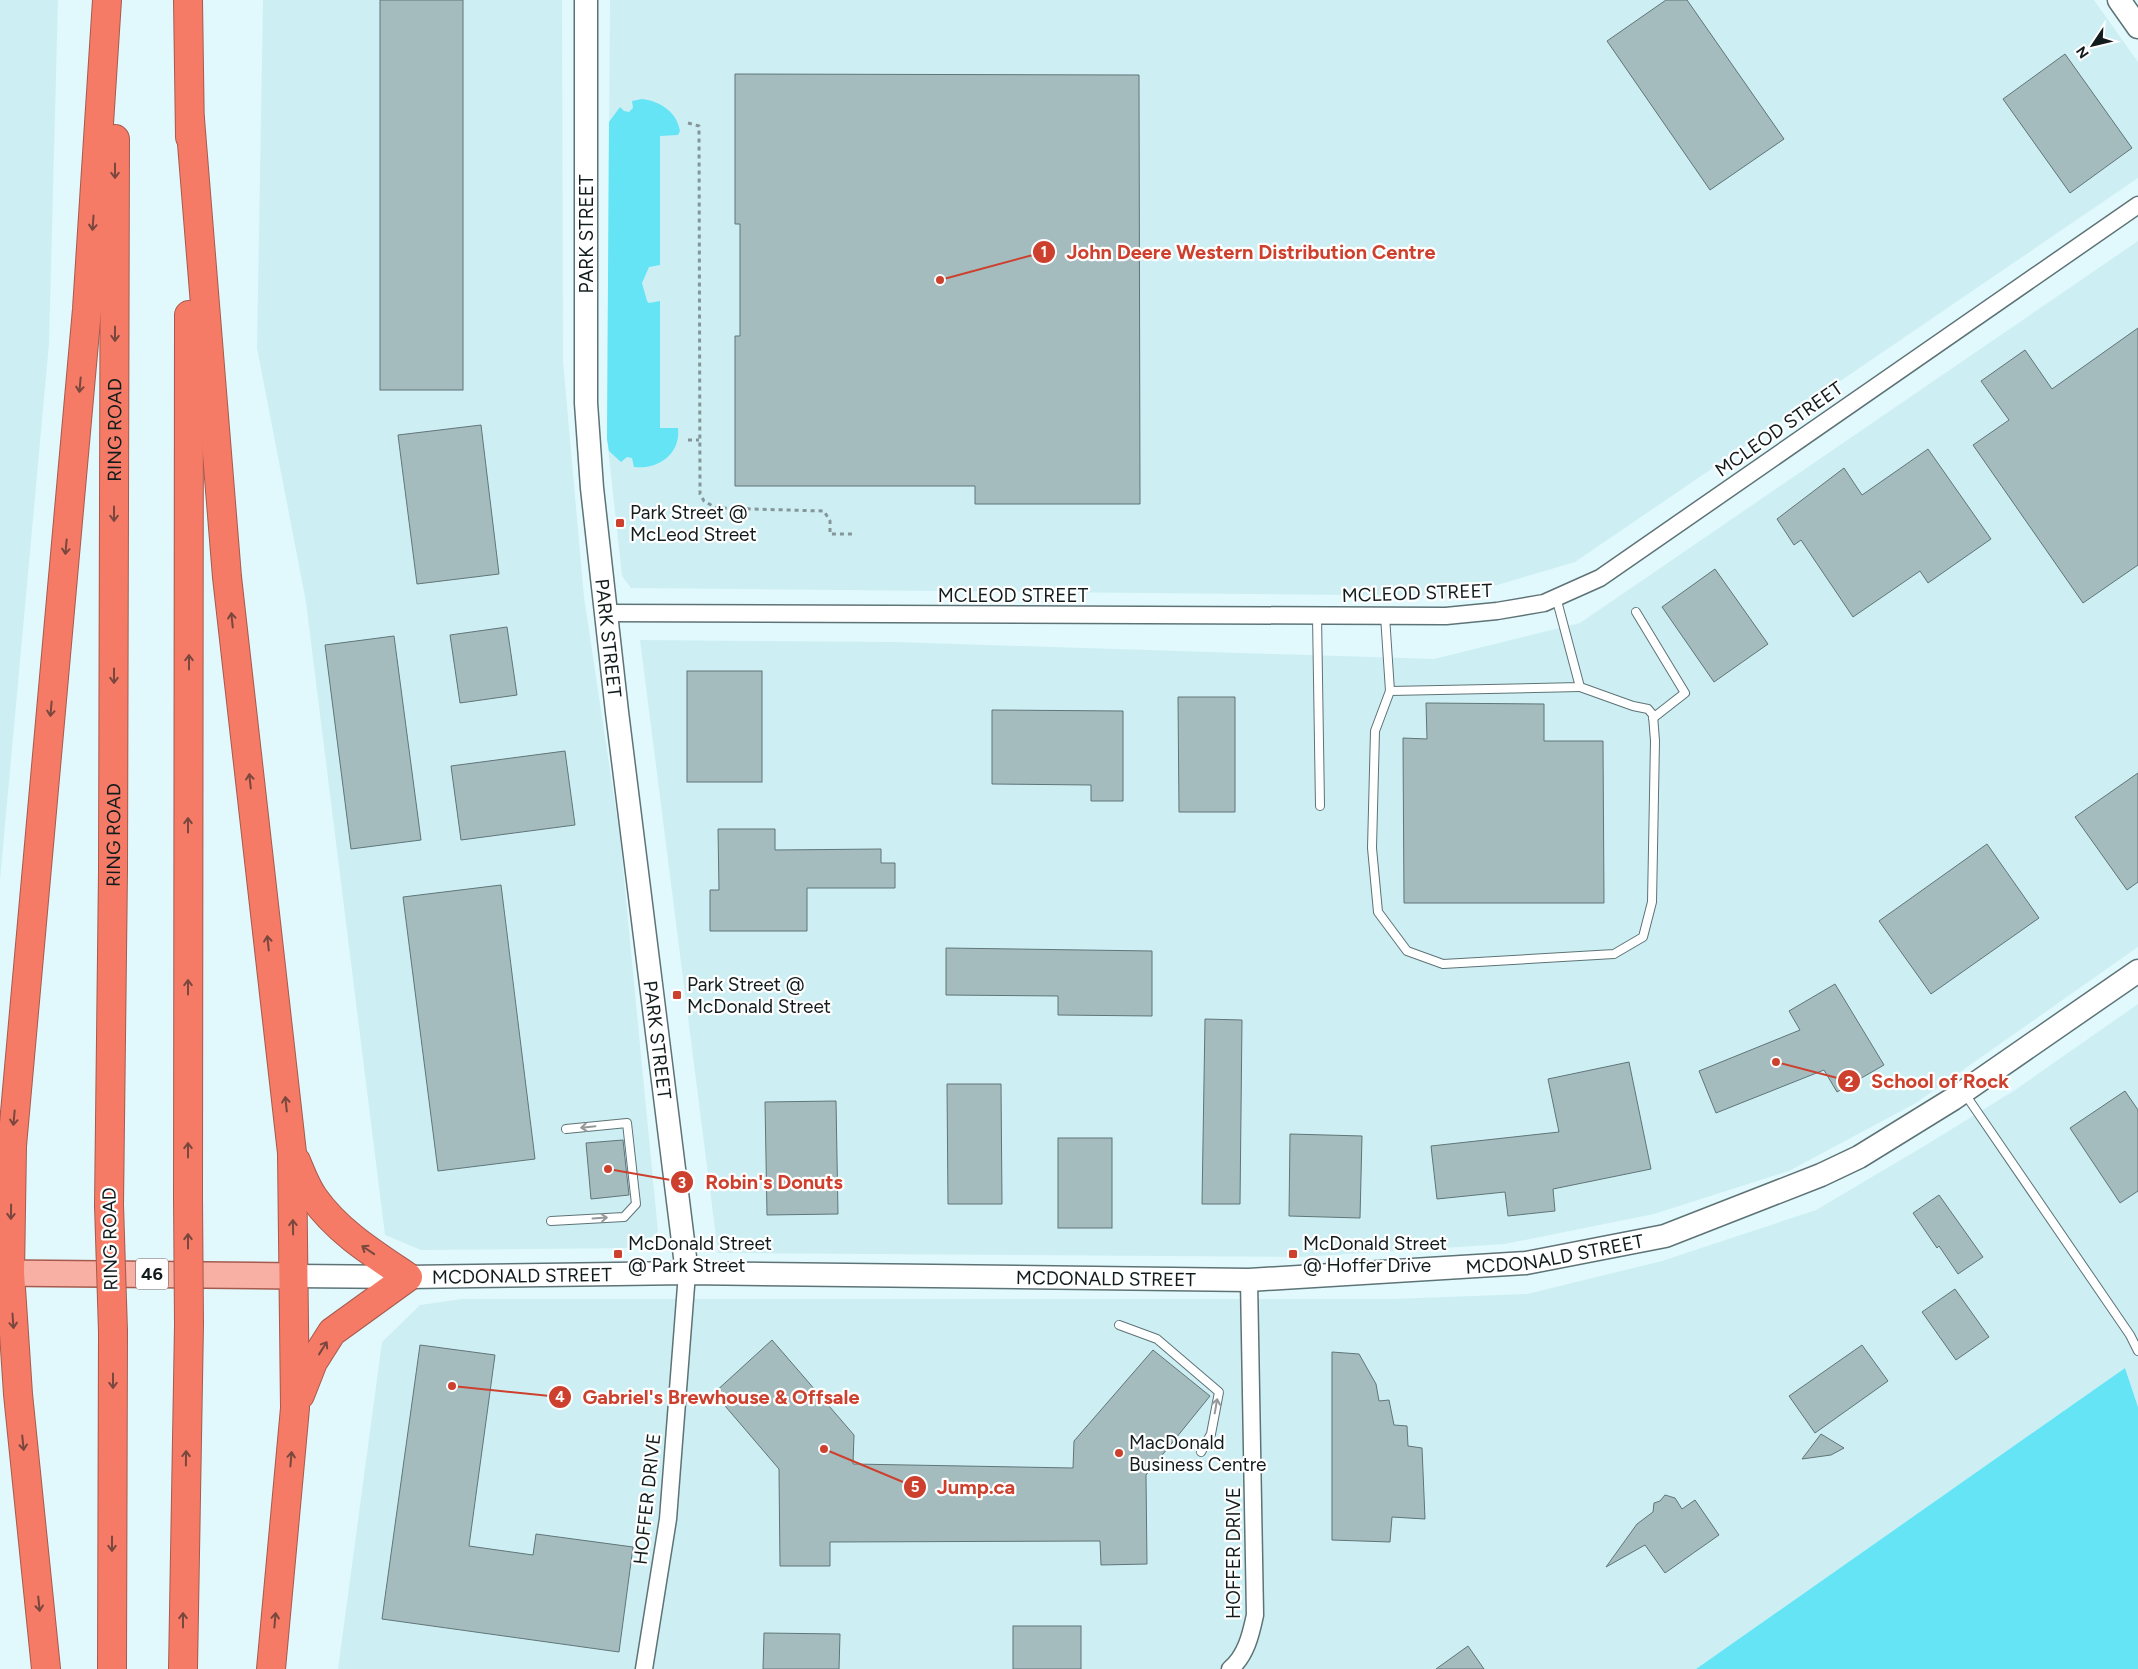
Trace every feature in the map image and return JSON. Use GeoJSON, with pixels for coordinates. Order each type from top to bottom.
{"type":"FeatureCollection","features":[{"type":"Feature","properties":{"kind":"highway"},"geometry":{"type":"LineString","coordinates":[[46,1669],[5,1273],[12,1146],[87,309],[107,0]]}},
{"type":"Feature","properties":{"kind":"highway","name":"RING ROAD"},"geometry":{"type":"LineString","coordinates":[[112,1669],[113,1332],[109,1205],[113,871],[115,0]]}},
{"type":"Feature","properties":{"kind":"highway"},"geometry":{"type":"LineString","coordinates":[[183,1669],[189,1324],[190,119],[188,0]]}},
{"type":"Feature","properties":{"kind":"highway"},"geometry":{"type":"LineString","coordinates":[[190,119],[227,577],[292,1153],[295,1408],[271,1669]]}},
{"type":"Feature","properties":{"kind":"highway"},"geometry":{"type":"LineString","coordinates":[[0,1176],[12,1146]]}},
{"type":"Feature","properties":{"kind":"highway"},"geometry":{"type":"LineString","coordinates":[[292,1153],[313,1198],[334,1222],[360,1245],[408,1277],[332,1332],[313,1362],[295,1408]]}},
{"type":"Feature","properties":{"kind":"highway"},"geometry":{"type":"LineString","coordinates":[[0,1360],[18,1394]]}},
{"type":"Feature","properties":{"kind":"main road","name":"PARK STREET"},"geometry":{"type":"LineString","coordinates":[[586,0],[586,403],[592,488],[605,613],[686,1273]]}},
{"type":"Feature","properties":{"kind":"main road"},"geometry":{"type":"LineString","coordinates":[[2119,0],[2138,28]]}},
{"type":"Feature","properties":{"kind":"main road","name":"MCDONALD STREET"},"geometry":{"type":"LineString","coordinates":[[5,1273],[408,1277],[686,1273],[1249,1280],[1526,1263],[1665,1236],[1821,1175],[1859,1158],[1963,1092],[2138,971]]}},
{"type":"Feature","properties":{"kind":"street","name":"MCLEOD STREET"},"geometry":{"type":"LineString","coordinates":[[605,613],[1446,616],[1497,611],[1544,603],[1600,578],[2138,205]]}},
{"type":"Feature","properties":{"kind":"street","name":"HOFFER DRIVE"},"geometry":{"type":"LineString","coordinates":[[644,1669],[668,1519],[686,1273]]}},
{"type":"Feature","properties":{"kind":"street","name":"HOFFER DRIVE"},"geometry":{"type":"LineString","coordinates":[[1230,1669],[1239,1662],[1250,1638],[1256,1615],[1249,1280]]}},
{"type":"Feature","properties":{"kind":"lane"},"geometry":{"type":"LineString","coordinates":[[1556,597],[1580,687]]}},
{"type":"Feature","properties":{"kind":"lane"},"geometry":{"type":"LineString","coordinates":[[1636,612],[1686,693],[1652,718]]}},
{"type":"Feature","properties":{"kind":"lane"},"geometry":{"type":"LineString","coordinates":[[1317,615],[1320,806]]}},
{"type":"Feature","properties":{"kind":"lane"},"geometry":{"type":"LineString","coordinates":[[1385,616],[1390,691],[1375,731],[1372,848],[1378,912],[1407,951],[1443,964],[1614,954],[1643,937],[1652,902],[1655,741],[1652,718],[1648,709],[1633,706],[1580,687],[1390,691]]}},
{"type":"Feature","properties":{"kind":"lane"},"geometry":{"type":"LineString","coordinates":[[1963,1092],[2130,1335],[2138,1351]]}},
{"type":"Feature","properties":{"kind":"lane"},"geometry":{"type":"LineString","coordinates":[[551,1221],[624,1217],[636,1204],[626,1122],[566,1129]]}},
{"type":"Feature","properties":{"kind":"lane"},"geometry":{"type":"LineString","coordinates":[[1120,1325],[1158,1339],[1219,1392],[1211,1434],[1201,1452]]}},
{"type":"Feature","properties":{"kind":"path"},"geometry":{"type":"LineString","coordinates":[[688,123],[699,126],[700,494],[708,504],[716,508],[815,509],[824,511],[828,515],[830,534],[852,534]]}},
{"type":"Feature","properties":{"kind":"path"},"geometry":{"type":"LineString","coordinates":[[688,440],[699,440]]}},
{"type":"Feature","properties":{"kind":"shaded area"},"geometry":{"type":"Polygon","coordinates":[[[0,0],[58,0],[49,344],[0,880],[0,0]]]}},
{"type":"Feature","properties":{"kind":"shaded area"},"geometry":{"type":"Polygon","coordinates":[[[263,0],[562,0],[563,361],[584,597],[620,837],[658,1232],[638,1248],[421,1250],[385,1235],[306,602],[257,348],[263,0]]]}},
{"type":"Feature","properties":{"kind":"shaded area"},"geometry":{"type":"Polygon","coordinates":[[[610,0],[2094,0],[2138,62],[2138,178],[1575,562],[1460,596],[631,588],[622,576],[607,439],[610,0]]]}},
{"type":"Feature","properties":{"kind":"shaded area"},"geometry":{"type":"Polygon","coordinates":[[[642,99],[655,102],[667,109],[675,118],[680,131],[678,135],[660,136],[660,265],[649,267],[642,283],[649,303],[660,301],[660,428],[678,428],[678,437],[672,453],[659,463],[651,466],[634,467],[632,458],[627,457],[621,462],[609,451],[607,439],[609,122],[620,107],[624,111],[629,112],[633,108],[632,101],[642,99]]]}},
{"type":"Feature","properties":{"kind":"shaded area"},"geometry":{"type":"Polygon","coordinates":[[[2138,241],[2138,947],[1916,1103],[1789,1171],[1654,1214],[1505,1244],[1301,1257],[718,1253],[640,640],[895,642],[1434,659],[1580,623],[2138,241]]]}},
{"type":"Feature","properties":{"kind":"shaded area"},"geometry":{"type":"Polygon","coordinates":[[[2138,1004],[2138,1407],[2125,1368],[1696,1669],[338,1669],[382,1342],[420,1305],[462,1299],[1392,1299],[1527,1294],[1662,1261],[1816,1210],[2015,1090],[2138,1004]]]}},
{"type":"Feature","properties":{"kind":"shaded area"},"geometry":{"type":"Polygon","coordinates":[[[2125,1368],[2138,1407],[2138,1669],[1696,1669],[2125,1368]]]}},
{"type":"Feature","properties":{"kind":"building"},"geometry":{"type":"Polygon","coordinates":[[[380,0],[463,0],[463,390],[380,390],[380,0]]]}},
{"type":"Feature","properties":{"kind":"building"},"geometry":{"type":"Polygon","coordinates":[[[1666,0],[1687,0],[1784,139],[1710,190],[1607,41],[1666,0]]]}},
{"type":"Feature","properties":{"kind":"building"},"geometry":{"type":"Polygon","coordinates":[[[2065,54],[2132,148],[2070,193],[2003,99],[2065,54]]]}},
{"type":"Feature","properties":{"kind":"building"},"geometry":{"type":"Polygon","coordinates":[[[735,74],[1139,75],[1140,504],[975,504],[975,486],[735,486],[735,336],[740,336],[740,224],[735,224],[735,74]]]}},
{"type":"Feature","properties":{"kind":"building"},"geometry":{"type":"Polygon","coordinates":[[[2138,328],[2138,565],[2083,603],[1973,445],[2009,420],[1981,381],[2025,350],[2052,389],[2138,328]]]}},
{"type":"Feature","properties":{"kind":"building"},"geometry":{"type":"Polygon","coordinates":[[[481,425],[499,574],[417,584],[398,435],[481,425]]]}},
{"type":"Feature","properties":{"kind":"building"},"geometry":{"type":"Polygon","coordinates":[[[1928,449],[1991,539],[1928,583],[1920,571],[1853,617],[1801,540],[1794,545],[1777,519],[1844,468],[1862,495],[1928,449]]]}},
{"type":"Feature","properties":{"kind":"building"},"geometry":{"type":"Polygon","coordinates":[[[1715,569],[1768,644],[1714,682],[1662,607],[1715,569]]]}},
{"type":"Feature","properties":{"kind":"building"},"geometry":{"type":"Polygon","coordinates":[[[507,627],[517,695],[460,703],[450,635],[507,627]]]}},
{"type":"Feature","properties":{"kind":"building"},"geometry":{"type":"Polygon","coordinates":[[[394,636],[421,840],[351,849],[325,645],[394,636]]]}},
{"type":"Feature","properties":{"kind":"building"},"geometry":{"type":"Polygon","coordinates":[[[687,671],[762,671],[762,782],[687,782],[687,671]]]}},
{"type":"Feature","properties":{"kind":"building"},"geometry":{"type":"Polygon","coordinates":[[[1178,697],[1235,697],[1235,812],[1179,812],[1178,697]]]}},
{"type":"Feature","properties":{"kind":"building"},"geometry":{"type":"Polygon","coordinates":[[[1426,703],[1544,704],[1544,741],[1603,741],[1604,903],[1404,903],[1403,738],[1427,739],[1426,703]]]}},
{"type":"Feature","properties":{"kind":"building"},"geometry":{"type":"Polygon","coordinates":[[[992,710],[1123,711],[1123,801],[1091,801],[1091,785],[992,784],[992,710]]]}},
{"type":"Feature","properties":{"kind":"building"},"geometry":{"type":"Polygon","coordinates":[[[565,751],[575,825],[461,840],[451,766],[565,751]]]}},
{"type":"Feature","properties":{"kind":"building"},"geometry":{"type":"Polygon","coordinates":[[[2138,773],[2138,882],[2127,890],[2075,817],[2138,773]]]}},
{"type":"Feature","properties":{"kind":"building"},"geometry":{"type":"Polygon","coordinates":[[[718,829],[775,829],[775,850],[881,849],[881,863],[895,863],[895,888],[807,888],[807,931],[710,931],[710,890],[719,890],[718,829]]]}},
{"type":"Feature","properties":{"kind":"building"},"geometry":{"type":"Polygon","coordinates":[[[1987,844],[2039,918],[1931,994],[1879,921],[1987,844]]]}},
{"type":"Feature","properties":{"kind":"building"},"geometry":{"type":"Polygon","coordinates":[[[501,885],[535,1159],[438,1171],[403,897],[501,885]]]}},
{"type":"Feature","properties":{"kind":"building"},"geometry":{"type":"Polygon","coordinates":[[[946,948],[1152,951],[1152,1016],[1058,1015],[1058,996],[946,995],[946,948]]]}},
{"type":"Feature","properties":{"kind":"building"},"geometry":{"type":"Polygon","coordinates":[[[1835,984],[1884,1065],[1837,1092],[1824,1070],[1716,1113],[1699,1071],[1800,1030],[1789,1011],[1835,984]]]}},
{"type":"Feature","properties":{"kind":"building"},"geometry":{"type":"Polygon","coordinates":[[[1205,1019],[1242,1020],[1240,1204],[1202,1204],[1205,1019]]]}},
{"type":"Feature","properties":{"kind":"building"},"geometry":{"type":"Polygon","coordinates":[[[1629,1062],[1651,1169],[1553,1189],[1555,1211],[1508,1216],[1505,1192],[1437,1199],[1431,1146],[1559,1132],[1548,1079],[1629,1062]]]}},
{"type":"Feature","properties":{"kind":"building"},"geometry":{"type":"Polygon","coordinates":[[[947,1084],[1001,1084],[1002,1204],[948,1204],[947,1084]]]}},
{"type":"Feature","properties":{"kind":"building"},"geometry":{"type":"Polygon","coordinates":[[[2125,1091],[2138,1110],[2138,1191],[2120,1203],[2070,1128],[2125,1091]]]}},
{"type":"Feature","properties":{"kind":"building"},"geometry":{"type":"Polygon","coordinates":[[[836,1101],[838,1214],[767,1215],[765,1102],[836,1101]]]}},
{"type":"Feature","properties":{"kind":"building"},"geometry":{"type":"Polygon","coordinates":[[[1290,1134],[1362,1136],[1360,1218],[1289,1216],[1290,1134]]]}},
{"type":"Feature","properties":{"kind":"building"},"geometry":{"type":"Polygon","coordinates":[[[1058,1138],[1112,1138],[1112,1228],[1058,1228],[1058,1138]]]}},
{"type":"Feature","properties":{"kind":"building"},"geometry":{"type":"Polygon","coordinates":[[[623,1140],[629,1195],[591,1199],[586,1143],[623,1140]]]}},
{"type":"Feature","properties":{"kind":"building"},"geometry":{"type":"Polygon","coordinates":[[[1939,1195],[1983,1257],[1958,1274],[1913,1213],[1939,1195]]]}},
{"type":"Feature","properties":{"kind":"building"},"geometry":{"type":"Polygon","coordinates":[[[1955,1289],[1989,1337],[1956,1360],[1922,1312],[1955,1289]]]}},
{"type":"Feature","properties":{"kind":"building","name":"MacDonald Business Centre"},"geometry":{"type":"Polygon","coordinates":[[[772,1340],[854,1435],[853,1464],[1073,1468],[1074,1441],[1153,1350],[1210,1396],[1146,1475],[1147,1564],[1101,1565],[1100,1541],[830,1542],[830,1566],[780,1566],[779,1469],[714,1393],[772,1340]]]}},
{"type":"Feature","properties":{"kind":"building"},"geometry":{"type":"Polygon","coordinates":[[[420,1345],[495,1355],[469,1546],[533,1555],[536,1534],[633,1547],[619,1652],[382,1619],[420,1345]]]}},
{"type":"Feature","properties":{"kind":"building"},"geometry":{"type":"Polygon","coordinates":[[[1862,1345],[1888,1381],[1815,1433],[1789,1396],[1862,1345]]]}},
{"type":"Feature","properties":{"kind":"building"},"geometry":{"type":"Polygon","coordinates":[[[1332,1352],[1359,1354],[1376,1384],[1379,1401],[1389,1400],[1394,1425],[1407,1426],[1408,1446],[1422,1448],[1425,1519],[1392,1517],[1390,1542],[1332,1540],[1332,1352]]]}},
{"type":"Feature","properties":{"kind":"building"},"geometry":{"type":"Polygon","coordinates":[[[1821,1434],[1844,1448],[1831,1455],[1802,1459],[1821,1434]]]}},
{"type":"Feature","properties":{"kind":"building"},"geometry":{"type":"Polygon","coordinates":[[[1665,1495],[1675,1498],[1682,1509],[1695,1500],[1719,1535],[1665,1573],[1645,1545],[1606,1567],[1637,1524],[1653,1512],[1654,1503],[1660,1501],[1665,1495]]]}},
{"type":"Feature","properties":{"kind":"building"},"geometry":{"type":"Polygon","coordinates":[[[1013,1626],[1081,1626],[1081,1669],[1013,1669],[1013,1626]]]}},
{"type":"Feature","properties":{"kind":"building"},"geometry":{"type":"Polygon","coordinates":[[[764,1633],[840,1634],[839,1669],[763,1669],[764,1633]]]}},
{"type":"Feature","properties":{"kind":"building"},"geometry":{"type":"Polygon","coordinates":[[[1468,1646],[1484,1669],[1436,1669],[1468,1646]]]}},
{"type":"Feature","properties":{"kind":"place","name":"John Deere Western Distribution Centre"},"geometry":{"type":"Point","coordinates":[940,280]}},
{"type":"Feature","properties":{"kind":"place","name":"Park Street @ McLeod Street"},"geometry":{"type":"Point","coordinates":[620,523]}},
{"type":"Feature","properties":{"kind":"place","name":"Park Street @ McDonald Street"},"geometry":{"type":"Point","coordinates":[677,995]}},
{"type":"Feature","properties":{"kind":"place","name":"School of Rock"},"geometry":{"type":"Point","coordinates":[1776,1062]}},
{"type":"Feature","properties":{"kind":"place","name":"Robin's Donuts"},"geometry":{"type":"Point","coordinates":[608,1169]}},
{"type":"Feature","properties":{"kind":"place","name":"McDonald Street @ Park Street"},"geometry":{"type":"Point","coordinates":[618,1254]}},
{"type":"Feature","properties":{"kind":"place","name":"McDonald Street @ Hoffer Drive"},"geometry":{"type":"Point","coordinates":[1293,1254]}},
{"type":"Feature","properties":{"kind":"place","name":"Gabriel's Brewhouse & Offsale"},"geometry":{"type":"Point","coordinates":[452,1386]}},
{"type":"Feature","properties":{"kind":"place","name":"Jump.ca"},"geometry":{"type":"Point","coordinates":[824,1449]}},
{"type":"Feature","properties":{"kind":"place","name":"MacDonald Business Centre"},"geometry":{"type":"Point","coordinates":[1119,1453]}}]}
